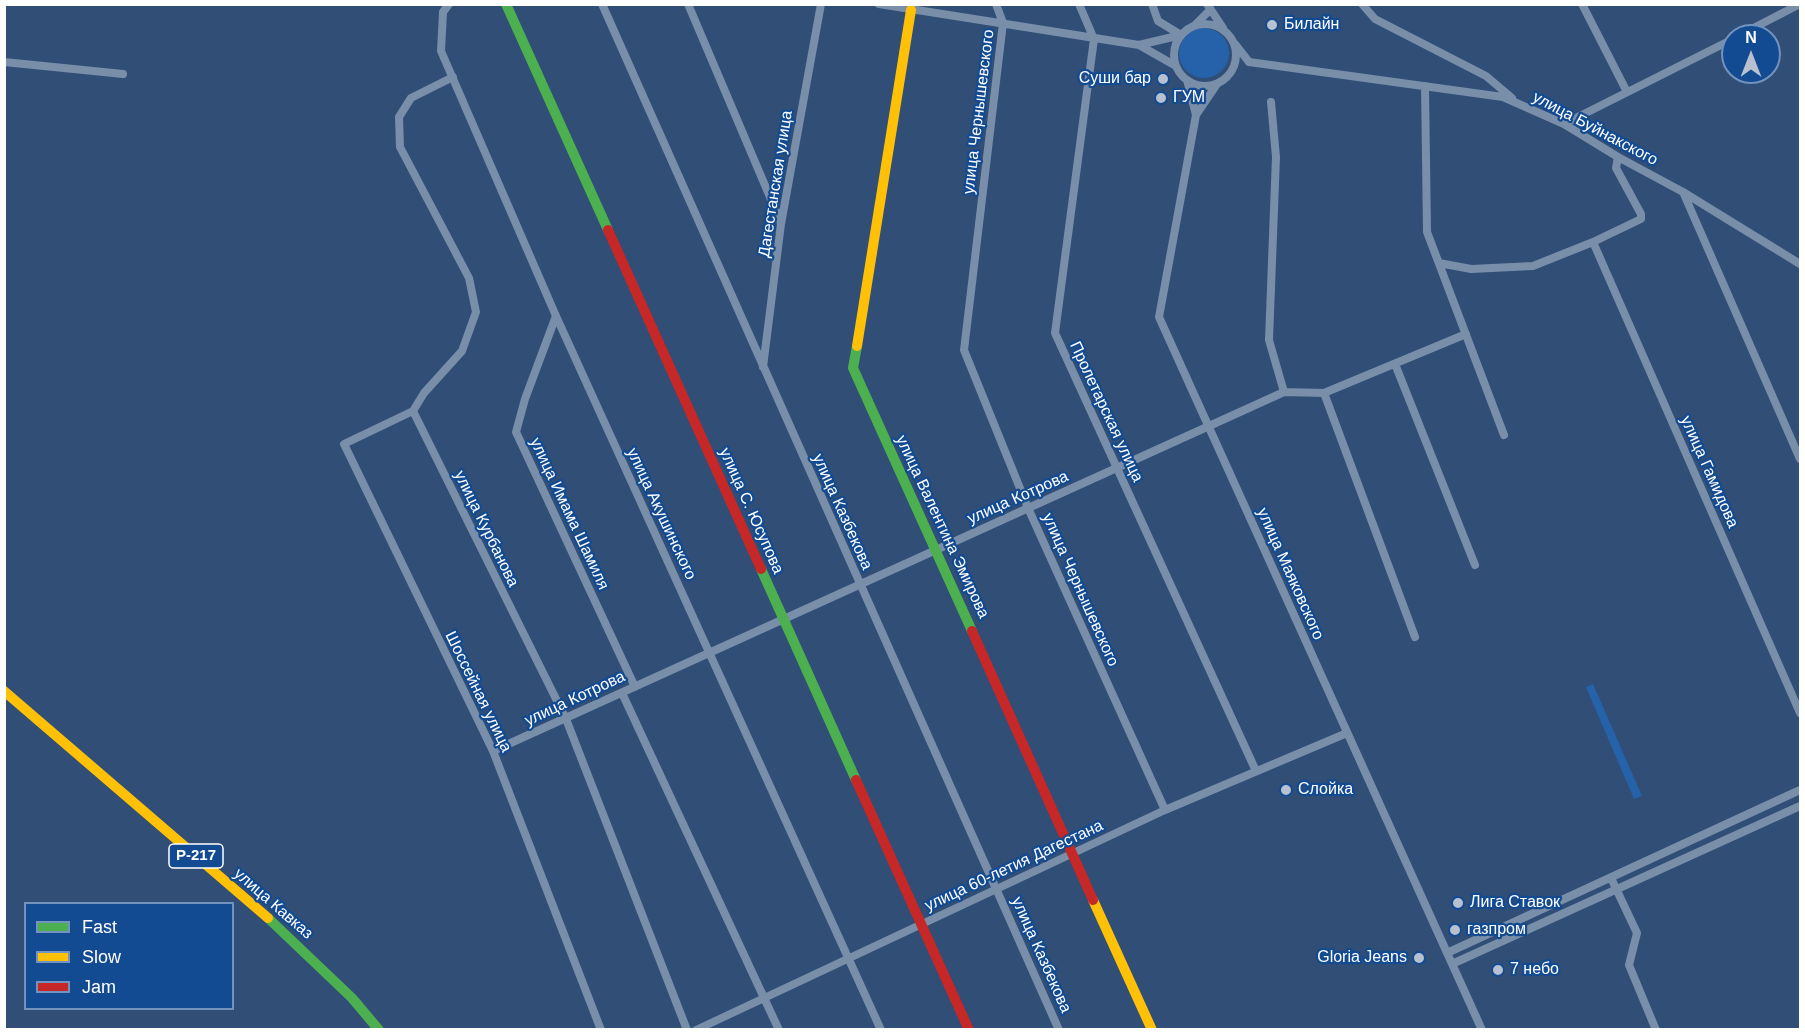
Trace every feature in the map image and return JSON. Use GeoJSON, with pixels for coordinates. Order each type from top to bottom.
{"type":"FeatureCollection","features":[{"type":"Feature","properties":{"kind":"main road","name":"улица С. Юсупова"},"geometry":{"type":"LineString","coordinates":[[506,4],[969,1029]]}},
{"type":"Feature","properties":{"kind":"main road","name":"улица Валентина Эмирова"},"geometry":{"type":"LineString","coordinates":[[911,10],[853,368],[1074,852],[1152,1029]]}},
{"type":"Feature","properties":{"kind":"main road","name":"улица Кавказ"},"geometry":{"type":"LineString","coordinates":[[4,691],[281,930],[352,998],[379,1029]]}},
{"type":"Feature","properties":{"kind":"street","name":"улица Акушинского"},"geometry":{"type":"LineString","coordinates":[[449,4],[443,12],[441,51],[556,316],[881,1029]]}},
{"type":"Feature","properties":{"kind":"street","name":"улица Казбекова"},"geometry":{"type":"LineString","coordinates":[[602,4],[1059,1029]]}},
{"type":"Feature","properties":{"kind":"street"},"geometry":{"type":"LineString","coordinates":[[688,4],[781,224]]}},
{"type":"Feature","properties":{"kind":"street","name":"Дагестанская улица"},"geometry":{"type":"LineString","coordinates":[[763,368],[781,224],[821,4]]}},
{"type":"Feature","properties":{"kind":"street"},"geometry":{"type":"LineString","coordinates":[[879,4],[1139,45],[1181,35],[1195,25],[1209,6],[1249,62],[1232,71],[1217,84],[1196,115]]}},
{"type":"Feature","properties":{"kind":"street"},"geometry":{"type":"LineString","coordinates":[[996,4],[1003,23]]}},
{"type":"Feature","properties":{"kind":"street"},"geometry":{"type":"LineString","coordinates":[[1079,4],[1094,39]]}},
{"type":"Feature","properties":{"kind":"street"},"geometry":{"type":"LineString","coordinates":[[1152,4],[1158,21],[1181,35]]}},
{"type":"Feature","properties":{"kind":"street"},"geometry":{"type":"LineString","coordinates":[[1362,4],[1375,19],[1486,76],[1518,103]]}},
{"type":"Feature","properties":{"kind":"street"},"geometry":{"type":"LineString","coordinates":[[1582,4],[1627,92]]}},
{"type":"Feature","properties":{"kind":"street"},"geometry":{"type":"LineString","coordinates":[[1761,24],[1800,4]]}},
{"type":"Feature","properties":{"kind":"street","name":"улица Чернышевского"},"geometry":{"type":"LineString","coordinates":[[1003,23],[964,350],[1028,508],[1165,810]]}},
{"type":"Feature","properties":{"kind":"street"},"geometry":{"type":"LineString","coordinates":[[1195,25],[1207,24],[1227,32]]}},
{"type":"Feature","properties":{"kind":"street"},"geometry":{"type":"LineString","coordinates":[[1176,66],[1174,54],[1181,35]]}},
{"type":"Feature","properties":{"kind":"street","name":"Пролетарская улица"},"geometry":{"type":"LineString","coordinates":[[1094,39],[1055,333],[1256,771]]}},
{"type":"Feature","properties":{"kind":"street"},"geometry":{"type":"LineString","coordinates":[[1232,71],[1236,61],[1233,40]]}},
{"type":"Feature","properties":{"kind":"street"},"geometry":{"type":"LineString","coordinates":[[1139,45],[1176,66],[1186,80],[1196,115]]}},
{"type":"Feature","properties":{"kind":"street"},"geometry":{"type":"LineString","coordinates":[[1564,124],[1721,45]]}},
{"type":"Feature","properties":{"kind":"street"},"geometry":{"type":"LineString","coordinates":[[4,62],[123,74]]}},
{"type":"Feature","properties":{"kind":"street","name":"улица Буйнакского"},"geometry":{"type":"LineString","coordinates":[[1249,62],[1503,97],[1564,124],[1618,157],[1683,192],[1800,264]]}},
{"type":"Feature","properties":{"kind":"street"},"geometry":{"type":"LineString","coordinates":[[413,411],[424,393],[462,351],[476,312],[469,278],[400,147],[399,117],[411,98],[453,77]]}},
{"type":"Feature","properties":{"kind":"street"},"geometry":{"type":"LineString","coordinates":[[1186,80],[1196,84],[1217,84]]}},
{"type":"Feature","properties":{"kind":"street"},"geometry":{"type":"LineString","coordinates":[[1425,86],[1427,232],[1504,435]]}},
{"type":"Feature","properties":{"kind":"street"},"geometry":{"type":"LineString","coordinates":[[1271,102],[1276,157],[1269,340],[1284,392]]}},
{"type":"Feature","properties":{"kind":"street","name":"улица Маяковского"},"geometry":{"type":"LineString","coordinates":[[1196,115],[1159,317],[1482,1029]]}},
{"type":"Feature","properties":{"kind":"street"},"geometry":{"type":"LineString","coordinates":[[1439,264],[1472,269],[1533,266],[1593,242],[1642,217],[1616,168],[1618,157]]}},
{"type":"Feature","properties":{"kind":"street"},"geometry":{"type":"LineString","coordinates":[[1683,192],[1800,459]]}},
{"type":"Feature","properties":{"kind":"street","name":"улица Гамидова"},"geometry":{"type":"LineString","coordinates":[[1593,242],[1800,713]]}},
{"type":"Feature","properties":{"kind":"street","name":"улица Имама Шамиля"},"geometry":{"type":"LineString","coordinates":[[556,316],[525,399],[516,432],[635,687]]}},
{"type":"Feature","properties":{"kind":"street","name":"улица Котрова"},"geometry":{"type":"LineString","coordinates":[[493,752],[1284,392],[1324,393],[1466,334]]}},
{"type":"Feature","properties":{"kind":"street"},"geometry":{"type":"LineString","coordinates":[[1395,364],[1475,565]]}},
{"type":"Feature","properties":{"kind":"street"},"geometry":{"type":"LineString","coordinates":[[1324,393],[1415,637]]}},
{"type":"Feature","properties":{"kind":"street","name":"улица Курбанова"},"geometry":{"type":"LineString","coordinates":[[413,411],[566,719],[687,1029]]}},
{"type":"Feature","properties":{"kind":"street","name":"Шоссейная улица"},"geometry":{"type":"LineString","coordinates":[[413,411],[344,444],[493,752],[601,1029]]}},
{"type":"Feature","properties":{"kind":"street"},"geometry":{"type":"LineString","coordinates":[[622,693],[778,1029]]}},
{"type":"Feature","properties":{"kind":"street","name":"улица 60-летия Дагестана"},"geometry":{"type":"LineString","coordinates":[[696,1029],[1165,810],[1347,733]]}},
{"type":"Feature","properties":{"kind":"street"},"geometry":{"type":"LineString","coordinates":[[1447,953],[1800,790]]}},
{"type":"Feature","properties":{"kind":"street"},"geometry":{"type":"LineString","coordinates":[[1452,964],[1800,806]]}},
{"type":"Feature","properties":{"kind":"street"},"geometry":{"type":"LineString","coordinates":[[1703,835],[1710,847]]}},
{"type":"Feature","properties":{"kind":"street"},"geometry":{"type":"LineString","coordinates":[[1611,878],[1637,933],[1629,965],[1656,1029]]}},
{"type":"Feature","properties":{"kind":"shaded area"},"geometry":{"type":"Polygon","coordinates":[[[1204,28],[1222,35],[1229,53],[1222,71],[1204,78],[1186,71],[1179,53],[1186,35],[1204,28]]]}},
{"type":"Feature","properties":{"kind":"shaded area"},"geometry":{"type":"Polygon","coordinates":[[[1593,684],[1642,796],[1634,799],[1586,687],[1593,684]]]}},
{"type":"Feature","properties":{"kind":"traffic: fast"},"geometry":{"type":"LineString","coordinates":[[506,4],[608,230]]}},
{"type":"Feature","properties":{"kind":"traffic: fast"},"geometry":{"type":"LineString","coordinates":[[857,346],[853,368],[972,631]]}},
{"type":"Feature","properties":{"kind":"traffic: fast"},"geometry":{"type":"LineString","coordinates":[[761,569],[856,780]]}},
{"type":"Feature","properties":{"kind":"traffic: fast"},"geometry":{"type":"LineString","coordinates":[[268,918],[352,998],[379,1030]]}},
{"type":"Feature","properties":{"kind":"traffic: slow"},"geometry":{"type":"LineString","coordinates":[[857,346],[911,10]]}},
{"type":"Feature","properties":{"kind":"traffic: slow"},"geometry":{"type":"LineString","coordinates":[[4,691],[268,918]]}},
{"type":"Feature","properties":{"kind":"traffic: slow"},"geometry":{"type":"LineString","coordinates":[[1093,900],[1152,1030]]}},
{"type":"Feature","properties":{"kind":"traffic: jam"},"geometry":{"type":"LineString","coordinates":[[608,230],[761,569]]}},
{"type":"Feature","properties":{"kind":"traffic: jam"},"geometry":{"type":"LineString","coordinates":[[972,631],[1093,900]]}},
{"type":"Feature","properties":{"kind":"traffic: jam"},"geometry":{"type":"LineString","coordinates":[[856,780],[969,1030]]}},
{"type":"Feature","properties":{"kind":"place","name":"Билайн"},"geometry":{"type":"Point","coordinates":[1272,25]}},
{"type":"Feature","properties":{"kind":"place","name":"Суши бар"},"geometry":{"type":"Point","coordinates":[1163,79]}},
{"type":"Feature","properties":{"kind":"place","name":"ГУМ"},"geometry":{"type":"Point","coordinates":[1161,98]}},
{"type":"Feature","properties":{"kind":"place","name":"Слойка"},"geometry":{"type":"Point","coordinates":[1286,790]}},
{"type":"Feature","properties":{"kind":"place","name":"Лига Ставок"},"geometry":{"type":"Point","coordinates":[1458,903]}},
{"type":"Feature","properties":{"kind":"place","name":"газпром"},"geometry":{"type":"Point","coordinates":[1455,930]}},
{"type":"Feature","properties":{"kind":"place","name":"Gloria Jeans"},"geometry":{"type":"Point","coordinates":[1419,958]}},
{"type":"Feature","properties":{"kind":"place","name":"7 небо"},"geometry":{"type":"Point","coordinates":[1498,970]}}]}
